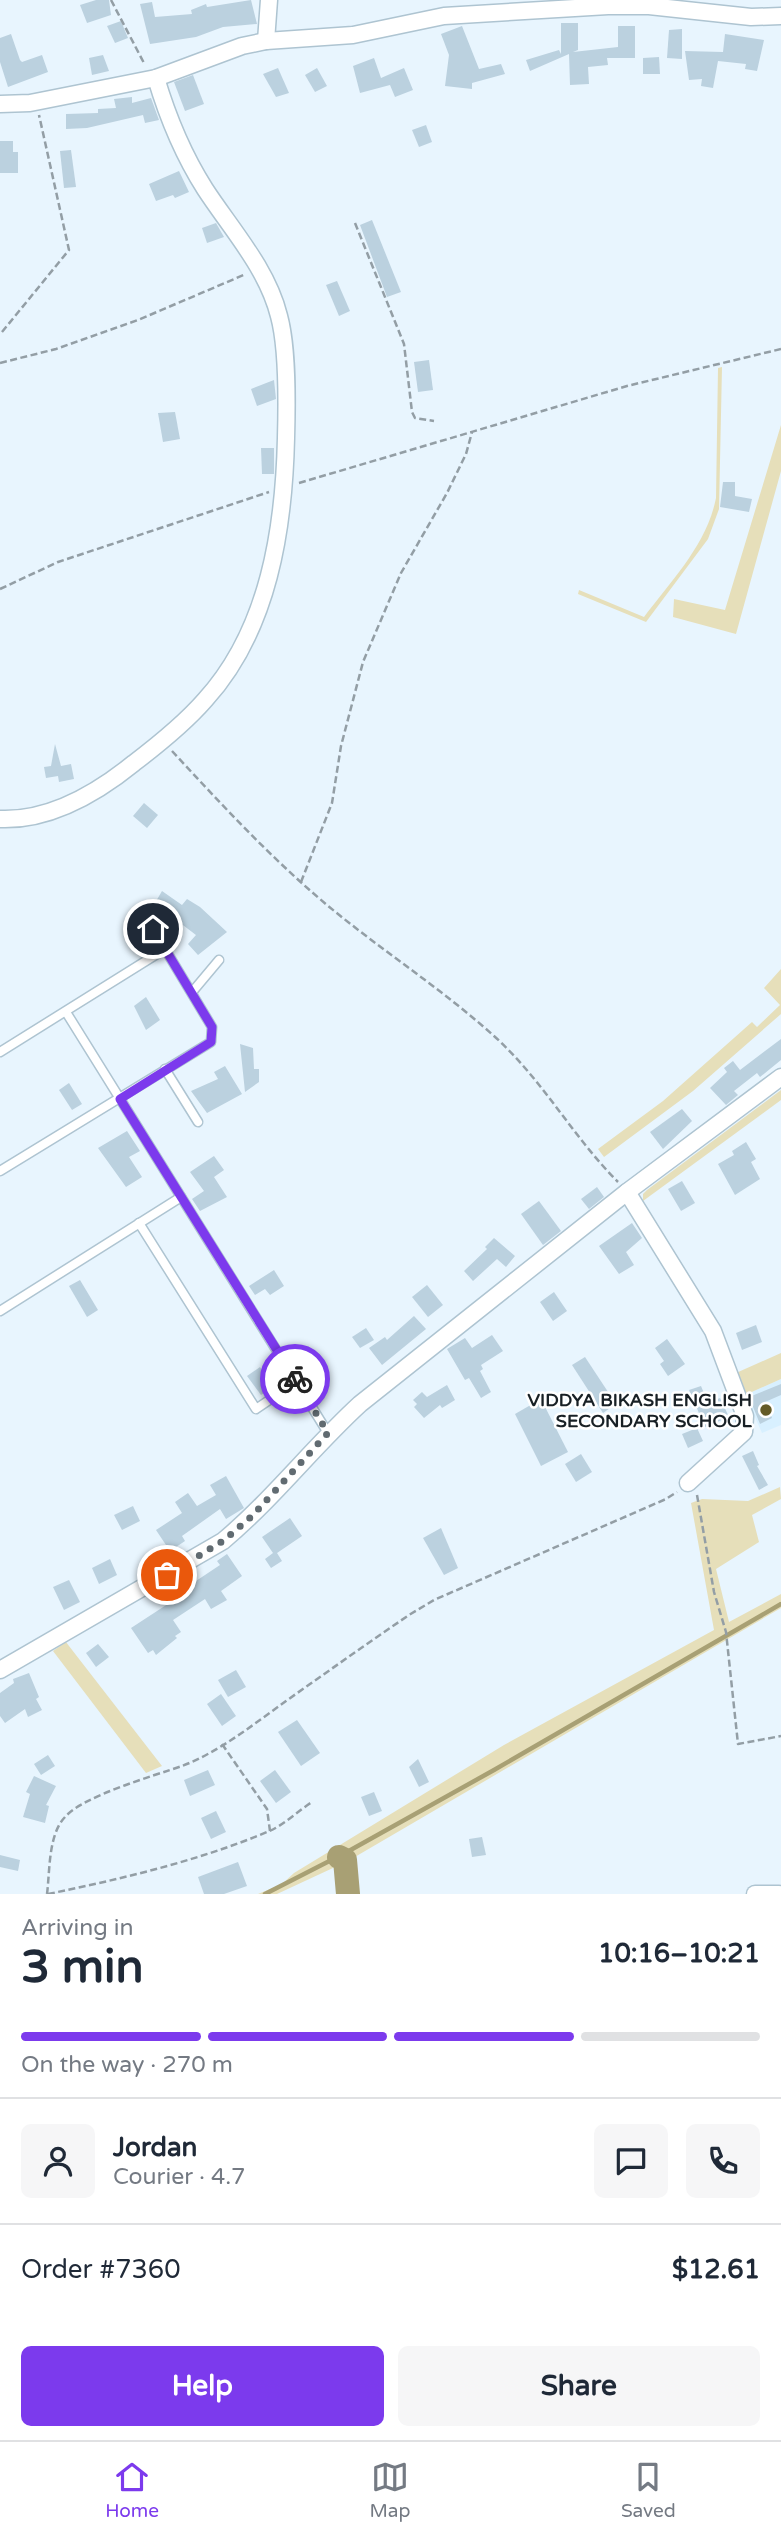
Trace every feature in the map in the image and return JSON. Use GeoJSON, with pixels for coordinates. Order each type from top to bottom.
{"type":"FeatureCollection","features":[{"type":"Feature","properties":{"kind":"street"},"geometry":{"type":"LineString","coordinates":[[266,41],[269,0]]}},
{"type":"Feature","properties":{"kind":"street"},"geometry":{"type":"LineString","coordinates":[[0,104],[36,102],[156,78],[266,41],[352,35],[444,16],[539,5],[752,8],[781,16]]}},
{"type":"Feature","properties":{"kind":"street"},"geometry":{"type":"LineString","coordinates":[[0,819],[29,817],[74,802],[113,779],[163,741],[206,700],[245,642],[255,619],[277,540],[285,487],[287,415],[280,318],[258,267],[194,169],[162,99],[156,78]]}},
{"type":"Feature","properties":{"kind":"street"},"geometry":{"type":"LineString","coordinates":[[0,1670],[223,1541],[252,1516],[328,1433],[627,1192],[781,1077]]}},
{"type":"Feature","properties":{"kind":"street"},"geometry":{"type":"LineString","coordinates":[[627,1192],[713,1331],[746,1416],[744,1432],[690,1481]]}},
{"type":"Feature","properties":{"kind":"street"},"geometry":{"type":"LineString","coordinates":[[755,1894],[779,1894]]}},
{"type":"Feature","properties":{"kind":"lane"},"geometry":{"type":"LineString","coordinates":[[0,1171],[211,1042],[212,1027],[193,991],[153,929]]}},
{"type":"Feature","properties":{"kind":"lane"},"geometry":{"type":"LineString","coordinates":[[0,1052],[165,950]]}},
{"type":"Feature","properties":{"kind":"lane"},"geometry":{"type":"LineString","coordinates":[[193,991],[219,960]]}},
{"type":"Feature","properties":{"kind":"lane"},"geometry":{"type":"LineString","coordinates":[[66,1012],[328,1433]]}},
{"type":"Feature","properties":{"kind":"lane"},"geometry":{"type":"LineString","coordinates":[[165,1069],[198,1122]]}},
{"type":"Feature","properties":{"kind":"lane"},"geometry":{"type":"LineString","coordinates":[[0,1311],[181,1197]]}},
{"type":"Feature","properties":{"kind":"lane"},"geometry":{"type":"LineString","coordinates":[[139,1223],[256,1409],[296,1382]]}},
{"type":"Feature","properties":{"kind":"path"},"geometry":{"type":"LineString","coordinates":[[111,0],[148,71],[156,78]]}},
{"type":"Feature","properties":{"kind":"path"},"geometry":{"type":"LineString","coordinates":[[2,332],[69,250],[36,102]]}},
{"type":"Feature","properties":{"kind":"path"},"geometry":{"type":"LineString","coordinates":[[355,223],[404,344],[412,412],[415,418],[434,421]]}},
{"type":"Feature","properties":{"kind":"path"},"geometry":{"type":"LineString","coordinates":[[0,363],[56,349],[138,320],[258,267]]}},
{"type":"Feature","properties":{"kind":"path"},"geometry":{"type":"LineString","coordinates":[[0,589],[58,562],[285,487],[627,386],[781,349]]}},
{"type":"Feature","properties":{"kind":"path"},"geometry":{"type":"LineString","coordinates":[[301,882],[332,803],[349,713],[363,662],[401,573],[447,493],[466,453],[472,432]]}},
{"type":"Feature","properties":{"kind":"path"},"geometry":{"type":"LineString","coordinates":[[163,741],[230,813],[301,882],[493,1035],[524,1065],[591,1155],[627,1192]]}},
{"type":"Feature","properties":{"kind":"path"},"geometry":{"type":"LineString","coordinates":[[312,1801],[270,1831],[188,1858],[47,1894],[55,1832],[66,1814],[120,1788],[186,1764],[221,1744],[250,1727],[434,1600],[666,1499],[690,1481],[706,1535],[715,1592],[726,1632],[738,1744],[781,1736]]}},
{"type":"Feature","properties":{"kind":"path"},"geometry":{"type":"LineString","coordinates":[[221,1744],[267,1809],[270,1831]]}},
{"type":"Feature","properties":{"kind":"shaded area"},"geometry":{"type":"Polygon","coordinates":[[[722,367],[719,509],[708,539],[646,622],[578,594],[579,590],[644,617],[697,546],[716,498],[718,368],[722,367]]]}},
{"type":"Feature","properties":{"kind":"shaded area"},"geometry":{"type":"Polygon","coordinates":[[[781,425],[781,471],[736,634],[673,617],[674,599],[725,610],[781,425]]]}},
{"type":"Feature","properties":{"kind":"shaded area"},"geometry":{"type":"Polygon","coordinates":[[[781,969],[781,1014],[693,1091],[604,1157],[598,1149],[663,1101],[752,1022],[757,1027],[780,1005],[764,988],[781,969]]]}},
{"type":"Feature","properties":{"kind":"shaded area"},"geometry":{"type":"Polygon","coordinates":[[[781,1090],[781,1100],[643,1201],[643,1194],[647,1190],[781,1090]]]}},
{"type":"Feature","properties":{"kind":"shaded area"},"geometry":{"type":"Polygon","coordinates":[[[781,1353],[781,1379],[745,1395],[736,1373],[781,1353]]]}},
{"type":"Feature","properties":{"kind":"shaded area","name":"VIDDYA BIKASH ENGLISH SECONDARY SCHOOL"},"geometry":{"type":"Polygon","coordinates":[[[781,1379],[781,1425],[762,1433],[745,1395],[781,1379]]]}},
{"type":"Feature","properties":{"kind":"shaded area"},"geometry":{"type":"Polygon","coordinates":[[[780,1487],[781,1499],[752,1515],[759,1542],[716,1569],[729,1622],[781,1594],[781,1608],[348,1861],[277,1894],[258,1894],[282,1884],[294,1873],[504,1745],[714,1630],[691,1503],[702,1499],[748,1501],[780,1487]]]}},
{"type":"Feature","properties":{"kind":"shaded area"},"geometry":{"type":"Polygon","coordinates":[[[66,1642],[162,1766],[146,1773],[53,1651],[66,1642]]]}},
{"type":"Feature","properties":{"kind":"building"},"geometry":{"type":"Polygon","coordinates":[[[96,0],[109,0],[111,15],[87,23],[80,5],[96,0]]]}},
{"type":"Feature","properties":{"kind":"building"},"geometry":{"type":"Polygon","coordinates":[[[251,0],[257,24],[223,27],[196,37],[150,44],[140,4],[152,2],[155,17],[192,14],[191,10],[206,4],[207,7],[251,0]]]}},
{"type":"Feature","properties":{"kind":"building"},"geometry":{"type":"Polygon","coordinates":[[[121,21],[128,38],[115,43],[107,26],[121,21]]]}},
{"type":"Feature","properties":{"kind":"building"},"geometry":{"type":"Polygon","coordinates":[[[561,23],[578,23],[578,50],[573,52],[618,47],[618,26],[635,26],[635,58],[607,58],[608,65],[588,67],[589,84],[570,85],[569,54],[530,71],[526,60],[559,50],[561,54],[561,23]]]}},
{"type":"Feature","properties":{"kind":"building"},"geometry":{"type":"Polygon","coordinates":[[[462,26],[479,69],[501,64],[505,74],[472,83],[472,89],[445,86],[449,55],[441,34],[462,26]]]}},
{"type":"Feature","properties":{"kind":"building"},"geometry":{"type":"Polygon","coordinates":[[[682,29],[682,59],[667,58],[669,30],[682,29]]]}},
{"type":"Feature","properties":{"kind":"building"},"geometry":{"type":"Polygon","coordinates":[[[11,34],[20,60],[22,62],[42,55],[48,72],[8,87],[0,62],[0,38],[11,34]]]}},
{"type":"Feature","properties":{"kind":"building"},"geometry":{"type":"Polygon","coordinates":[[[725,34],[764,40],[757,71],[745,69],[746,64],[718,61],[713,88],[701,86],[702,79],[689,80],[685,51],[723,52],[725,34]]]}},
{"type":"Feature","properties":{"kind":"building"},"geometry":{"type":"Polygon","coordinates":[[[103,55],[109,71],[92,75],[89,58],[103,55]]]}},
{"type":"Feature","properties":{"kind":"building"},"geometry":{"type":"Polygon","coordinates":[[[659,57],[660,74],[643,74],[643,58],[659,57]]]}},
{"type":"Feature","properties":{"kind":"building"},"geometry":{"type":"Polygon","coordinates":[[[374,58],[381,78],[404,68],[413,90],[395,97],[390,85],[360,93],[353,66],[374,58]]]}},
{"type":"Feature","properties":{"kind":"building"},"geometry":{"type":"Polygon","coordinates":[[[278,68],[289,93],[276,97],[263,74],[278,68]]]}},
{"type":"Feature","properties":{"kind":"building"},"geometry":{"type":"Polygon","coordinates":[[[317,68],[327,86],[315,92],[305,75],[317,68]]]}},
{"type":"Feature","properties":{"kind":"building"},"geometry":{"type":"Polygon","coordinates":[[[193,75],[204,104],[185,111],[174,82],[193,75]]]}},
{"type":"Feature","properties":{"kind":"building"},"geometry":{"type":"Polygon","coordinates":[[[132,97],[132,103],[151,98],[159,120],[145,123],[143,115],[87,128],[66,129],[66,114],[98,113],[98,109],[116,108],[114,99],[132,97]]]}},
{"type":"Feature","properties":{"kind":"building"},"geometry":{"type":"Polygon","coordinates":[[[426,125],[432,142],[419,147],[412,130],[426,125]]]}},
{"type":"Feature","properties":{"kind":"building"},"geometry":{"type":"Polygon","coordinates":[[[0,141],[13,141],[13,152],[18,152],[18,173],[0,173],[0,141]]]}},
{"type":"Feature","properties":{"kind":"building"},"geometry":{"type":"Polygon","coordinates":[[[71,150],[76,187],[64,188],[60,151],[71,150]]]}},
{"type":"Feature","properties":{"kind":"building"},"geometry":{"type":"Polygon","coordinates":[[[179,171],[189,192],[175,198],[173,195],[156,201],[149,184],[179,171]]]}},
{"type":"Feature","properties":{"kind":"building"},"geometry":{"type":"Polygon","coordinates":[[[372,220],[401,292],[387,297],[360,225],[372,220]]]}},
{"type":"Feature","properties":{"kind":"building"},"geometry":{"type":"Polygon","coordinates":[[[216,223],[224,237],[207,243],[202,228],[216,223]]]}},
{"type":"Feature","properties":{"kind":"building"},"geometry":{"type":"Polygon","coordinates":[[[337,281],[350,311],[339,316],[326,285],[337,281]]]}},
{"type":"Feature","properties":{"kind":"building"},"geometry":{"type":"Polygon","coordinates":[[[429,360],[433,390],[418,392],[414,362],[429,360]]]}},
{"type":"Feature","properties":{"kind":"building"},"geometry":{"type":"Polygon","coordinates":[[[274,380],[276,399],[257,406],[251,389],[274,380]]]}},
{"type":"Feature","properties":{"kind":"building"},"geometry":{"type":"Polygon","coordinates":[[[175,412],[180,439],[163,442],[158,413],[175,412]]]}},
{"type":"Feature","properties":{"kind":"building"},"geometry":{"type":"Polygon","coordinates":[[[261,448],[274,448],[274,474],[262,474],[261,448]]]}},
{"type":"Feature","properties":{"kind":"building"},"geometry":{"type":"Polygon","coordinates":[[[723,482],[735,482],[735,496],[752,499],[749,512],[720,507],[723,482]]]}},
{"type":"Feature","properties":{"kind":"building"},"geometry":{"type":"Polygon","coordinates":[[[55,744],[61,766],[71,764],[74,779],[59,782],[58,776],[46,778],[44,767],[51,766],[55,744]]]}},
{"type":"Feature","properties":{"kind":"building"},"geometry":{"type":"Polygon","coordinates":[[[144,803],[158,815],[147,828],[133,816],[144,803]]]}},
{"type":"Feature","properties":{"kind":"building"},"geometry":{"type":"Polygon","coordinates":[[[162,891],[182,905],[187,899],[200,907],[227,932],[198,955],[188,944],[196,935],[171,916],[174,913],[155,903],[162,891]]]}},
{"type":"Feature","properties":{"kind":"building"},"geometry":{"type":"Polygon","coordinates":[[[146,997],[160,1020],[146,1030],[134,1006],[146,997]]]}},
{"type":"Feature","properties":{"kind":"building"},"geometry":{"type":"Polygon","coordinates":[[[781,1039],[781,1060],[760,1077],[757,1073],[734,1091],[738,1095],[726,1105],[710,1088],[727,1072],[724,1068],[733,1061],[740,1070],[781,1039]]]}},
{"type":"Feature","properties":{"kind":"building"},"geometry":{"type":"Polygon","coordinates":[[[240,1044],[253,1048],[254,1069],[259,1069],[259,1082],[245,1092],[240,1044]]]}},
{"type":"Feature","properties":{"kind":"building"},"geometry":{"type":"Polygon","coordinates":[[[225,1066],[242,1094],[207,1113],[191,1091],[218,1079],[214,1072],[225,1066]]]}},
{"type":"Feature","properties":{"kind":"building"},"geometry":{"type":"Polygon","coordinates":[[[69,1083],[82,1104],[72,1110],[59,1090],[69,1083]]]}},
{"type":"Feature","properties":{"kind":"building"},"geometry":{"type":"Polygon","coordinates":[[[682,1109],[692,1121],[663,1149],[650,1132],[682,1109]]]}},
{"type":"Feature","properties":{"kind":"building"},"geometry":{"type":"Polygon","coordinates":[[[127,1131],[140,1151],[129,1157],[142,1177],[126,1187],[98,1148],[127,1131]]]}},
{"type":"Feature","properties":{"kind":"building"},"geometry":{"type":"Polygon","coordinates":[[[746,1142],[756,1159],[751,1162],[760,1179],[735,1195],[718,1164],[734,1155],[732,1151],[746,1142]]]}},
{"type":"Feature","properties":{"kind":"building"},"geometry":{"type":"Polygon","coordinates":[[[214,1156],[224,1170],[214,1177],[227,1197],[200,1211],[192,1199],[204,1191],[190,1172],[214,1156]]]}},
{"type":"Feature","properties":{"kind":"building"},"geometry":{"type":"Polygon","coordinates":[[[682,1181],[695,1203],[681,1211],[668,1189],[682,1181]]]}},
{"type":"Feature","properties":{"kind":"building"},"geometry":{"type":"Polygon","coordinates":[[[597,1187],[604,1197],[589,1209],[581,1199],[597,1187]]]}},
{"type":"Feature","properties":{"kind":"building"},"geometry":{"type":"Polygon","coordinates":[[[539,1201],[561,1231],[543,1245],[521,1214],[539,1201]]]}},
{"type":"Feature","properties":{"kind":"building"},"geometry":{"type":"Polygon","coordinates":[[[632,1223],[642,1238],[626,1252],[634,1265],[619,1274],[599,1246],[632,1223]]]}},
{"type":"Feature","properties":{"kind":"building"},"geometry":{"type":"Polygon","coordinates":[[[494,1238],[515,1256],[506,1267],[497,1259],[473,1281],[464,1271],[487,1249],[485,1247],[494,1238]]]}},
{"type":"Feature","properties":{"kind":"building"},"geometry":{"type":"Polygon","coordinates":[[[274,1270],[284,1286],[270,1295],[265,1289],[255,1295],[249,1286],[274,1270]]]}},
{"type":"Feature","properties":{"kind":"building"},"geometry":{"type":"Polygon","coordinates":[[[80,1280],[98,1310],[87,1317],[69,1286],[80,1280]]]}},
{"type":"Feature","properties":{"kind":"building"},"geometry":{"type":"Polygon","coordinates":[[[427,1285],[443,1305],[428,1317],[412,1297],[427,1285]]]}},
{"type":"Feature","properties":{"kind":"building"},"geometry":{"type":"Polygon","coordinates":[[[554,1292],[567,1311],[553,1321],[540,1302],[554,1292]]]}},
{"type":"Feature","properties":{"kind":"building"},"geometry":{"type":"Polygon","coordinates":[[[414,1316],[426,1329],[382,1365],[369,1348],[385,1337],[387,1340],[414,1316]]]}},
{"type":"Feature","properties":{"kind":"building"},"geometry":{"type":"Polygon","coordinates":[[[756,1325],[762,1342],[742,1350],[736,1333],[756,1325]]]}},
{"type":"Feature","properties":{"kind":"building"},"geometry":{"type":"Polygon","coordinates":[[[366,1328],[374,1340],[360,1348],[352,1337],[366,1328]]]}},
{"type":"Feature","properties":{"kind":"building"},"geometry":{"type":"Polygon","coordinates":[[[492,1335],[503,1351],[481,1365],[483,1369],[480,1371],[491,1392],[481,1398],[469,1378],[465,1380],[447,1349],[465,1338],[472,1348],[492,1335]]]}},
{"type":"Feature","properties":{"kind":"building"},"geometry":{"type":"Polygon","coordinates":[[[667,1339],[685,1364],[668,1376],[660,1364],[664,1361],[655,1348],[667,1339]]]}},
{"type":"Feature","properties":{"kind":"building"},"geometry":{"type":"Polygon","coordinates":[[[585,1357],[616,1404],[603,1413],[572,1365],[585,1357]]]}},
{"type":"Feature","properties":{"kind":"building"},"geometry":{"type":"Polygon","coordinates":[[[260,1367],[273,1387],[261,1395],[247,1376],[260,1367]]]}},
{"type":"Feature","properties":{"kind":"building"},"geometry":{"type":"Polygon","coordinates":[[[781,1384],[781,1395],[765,1402],[772,1418],[760,1424],[749,1397],[781,1384]]]}},
{"type":"Feature","properties":{"kind":"building"},"geometry":{"type":"Polygon","coordinates":[[[447,1385],[455,1400],[442,1408],[440,1405],[424,1418],[414,1407],[417,1404],[413,1400],[422,1392],[427,1397],[447,1385]]]}},
{"type":"Feature","properties":{"kind":"building"},"geometry":{"type":"Polygon","coordinates":[[[701,1386],[708,1403],[720,1398],[729,1417],[705,1427],[689,1390],[701,1386]]]}},
{"type":"Feature","properties":{"kind":"building"},"geometry":{"type":"Polygon","coordinates":[[[541,1399],[568,1452],[541,1466],[515,1414],[541,1399]]]}},
{"type":"Feature","properties":{"kind":"building"},"geometry":{"type":"Polygon","coordinates":[[[697,1428],[703,1441],[688,1448],[682,1434],[697,1428]]]}},
{"type":"Feature","properties":{"kind":"building"},"geometry":{"type":"Polygon","coordinates":[[[753,1451],[759,1465],[757,1466],[768,1485],[759,1490],[742,1456],[753,1451]]]}},
{"type":"Feature","properties":{"kind":"building"},"geometry":{"type":"Polygon","coordinates":[[[581,1454],[592,1472],[576,1482],[565,1464],[581,1454]]]}},
{"type":"Feature","properties":{"kind":"building"},"geometry":{"type":"Polygon","coordinates":[[[226,1476],[244,1508],[226,1519],[220,1509],[182,1536],[185,1541],[170,1551],[156,1530],[182,1513],[175,1502],[188,1493],[197,1506],[216,1495],[210,1485],[226,1476]]]}},
{"type":"Feature","properties":{"kind":"building"},"geometry":{"type":"Polygon","coordinates":[[[133,1506],[140,1521],[122,1530],[114,1515],[133,1506]]]}},
{"type":"Feature","properties":{"kind":"building"},"geometry":{"type":"Polygon","coordinates":[[[290,1518],[302,1536],[277,1553],[282,1561],[271,1568],[265,1559],[273,1553],[262,1537],[290,1518]]]}},
{"type":"Feature","properties":{"kind":"building"},"geometry":{"type":"Polygon","coordinates":[[[441,1528],[458,1568],[444,1575],[423,1538],[441,1528]]]}},
{"type":"Feature","properties":{"kind":"building"},"geometry":{"type":"Polygon","coordinates":[[[227,1554],[242,1576],[221,1591],[227,1600],[211,1609],[205,1599],[173,1620],[181,1632],[175,1636],[177,1638],[156,1655],[153,1650],[148,1653],[131,1628],[220,1565],[217,1561],[227,1554]]]}},
{"type":"Feature","properties":{"kind":"building"},"geometry":{"type":"Polygon","coordinates":[[[110,1559],[117,1575],[99,1584],[92,1568],[110,1559]]]}},
{"type":"Feature","properties":{"kind":"building"},"geometry":{"type":"Polygon","coordinates":[[[69,1580],[80,1602],[64,1610],[53,1587],[69,1580]]]}},
{"type":"Feature","properties":{"kind":"building"},"geometry":{"type":"Polygon","coordinates":[[[98,1644],[109,1657],[96,1667],[86,1653],[98,1644]]]}},
{"type":"Feature","properties":{"kind":"building"},"geometry":{"type":"Polygon","coordinates":[[[236,1670],[246,1687],[228,1697],[218,1680],[236,1670]]]}},
{"type":"Feature","properties":{"kind":"building"},"geometry":{"type":"Polygon","coordinates":[[[29,1673],[42,1710],[28,1717],[25,1709],[5,1723],[0,1716],[0,1693],[14,1683],[13,1679],[29,1673]]]}},
{"type":"Feature","properties":{"kind":"building"},"geometry":{"type":"Polygon","coordinates":[[[221,1694],[236,1716],[222,1726],[207,1704],[221,1694]]]}},
{"type":"Feature","properties":{"kind":"building"},"geometry":{"type":"Polygon","coordinates":[[[297,1720],[320,1753],[301,1766],[278,1732],[297,1720]]]}},
{"type":"Feature","properties":{"kind":"building"},"geometry":{"type":"Polygon","coordinates":[[[48,1755],[55,1766],[41,1775],[34,1764],[48,1755]]]}},
{"type":"Feature","properties":{"kind":"building"},"geometry":{"type":"Polygon","coordinates":[[[418,1759],[429,1782],[419,1787],[409,1767],[418,1759]]]}},
{"type":"Feature","properties":{"kind":"building"},"geometry":{"type":"Polygon","coordinates":[[[208,1770],[215,1785],[190,1796],[184,1780],[208,1770]]]}},
{"type":"Feature","properties":{"kind":"building"},"geometry":{"type":"Polygon","coordinates":[[[275,1770],[291,1792],[276,1803],[260,1781],[275,1770]]]}},
{"type":"Feature","properties":{"kind":"building"},"geometry":{"type":"Polygon","coordinates":[[[34,1776],[56,1786],[46,1805],[49,1806],[45,1823],[23,1817],[30,1794],[26,1792],[34,1776]]]}},
{"type":"Feature","properties":{"kind":"building"},"geometry":{"type":"Polygon","coordinates":[[[374,1792],[382,1811],[369,1816],[361,1797],[374,1792]]]}},
{"type":"Feature","properties":{"kind":"building"},"geometry":{"type":"Polygon","coordinates":[[[216,1811],[226,1832],[211,1839],[201,1818],[216,1811]]]}},
{"type":"Feature","properties":{"kind":"building"},"geometry":{"type":"Polygon","coordinates":[[[482,1837],[486,1855],[472,1857],[469,1839],[482,1837]]]}},
{"type":"Feature","properties":{"kind":"building"},"geometry":{"type":"Polygon","coordinates":[[[0,1855],[20,1860],[18,1871],[0,1867],[0,1855]]]}},
{"type":"Feature","properties":{"kind":"building"},"geometry":{"type":"Polygon","coordinates":[[[238,1862],[247,1886],[224,1894],[204,1894],[198,1877],[238,1862]]]}},
{"type":"Feature","properties":{"kind":"waterway"},"geometry":{"type":"LineString","coordinates":[[265,1894],[347,1852],[494,1770],[781,1604]]}},
{"type":"Feature","properties":{"kind":"waterway"},"geometry":{"type":"LineString","coordinates":[[339,1857],[345,1860],[348,1894]]}},
{"type":"Feature","properties":{"kind":"way so far"},"geometry":{"type":"LineString","coordinates":[[167,1575],[223,1541],[252,1516],[328,1433],[295,1379]]}},
{"type":"Feature","properties":{"kind":"place","name":"VIDDYA BIKASH ENGLISH SECONDARY SCHOOL"},"geometry":{"type":"Point","coordinates":[766,1410]}},
{"type":"Feature","properties":{"kind":"route"},"geometry":{"type":"LineString","coordinates":[[153,929],[193,991],[212,1027],[211,1042],[120,1099],[295,1379]]}}]}
